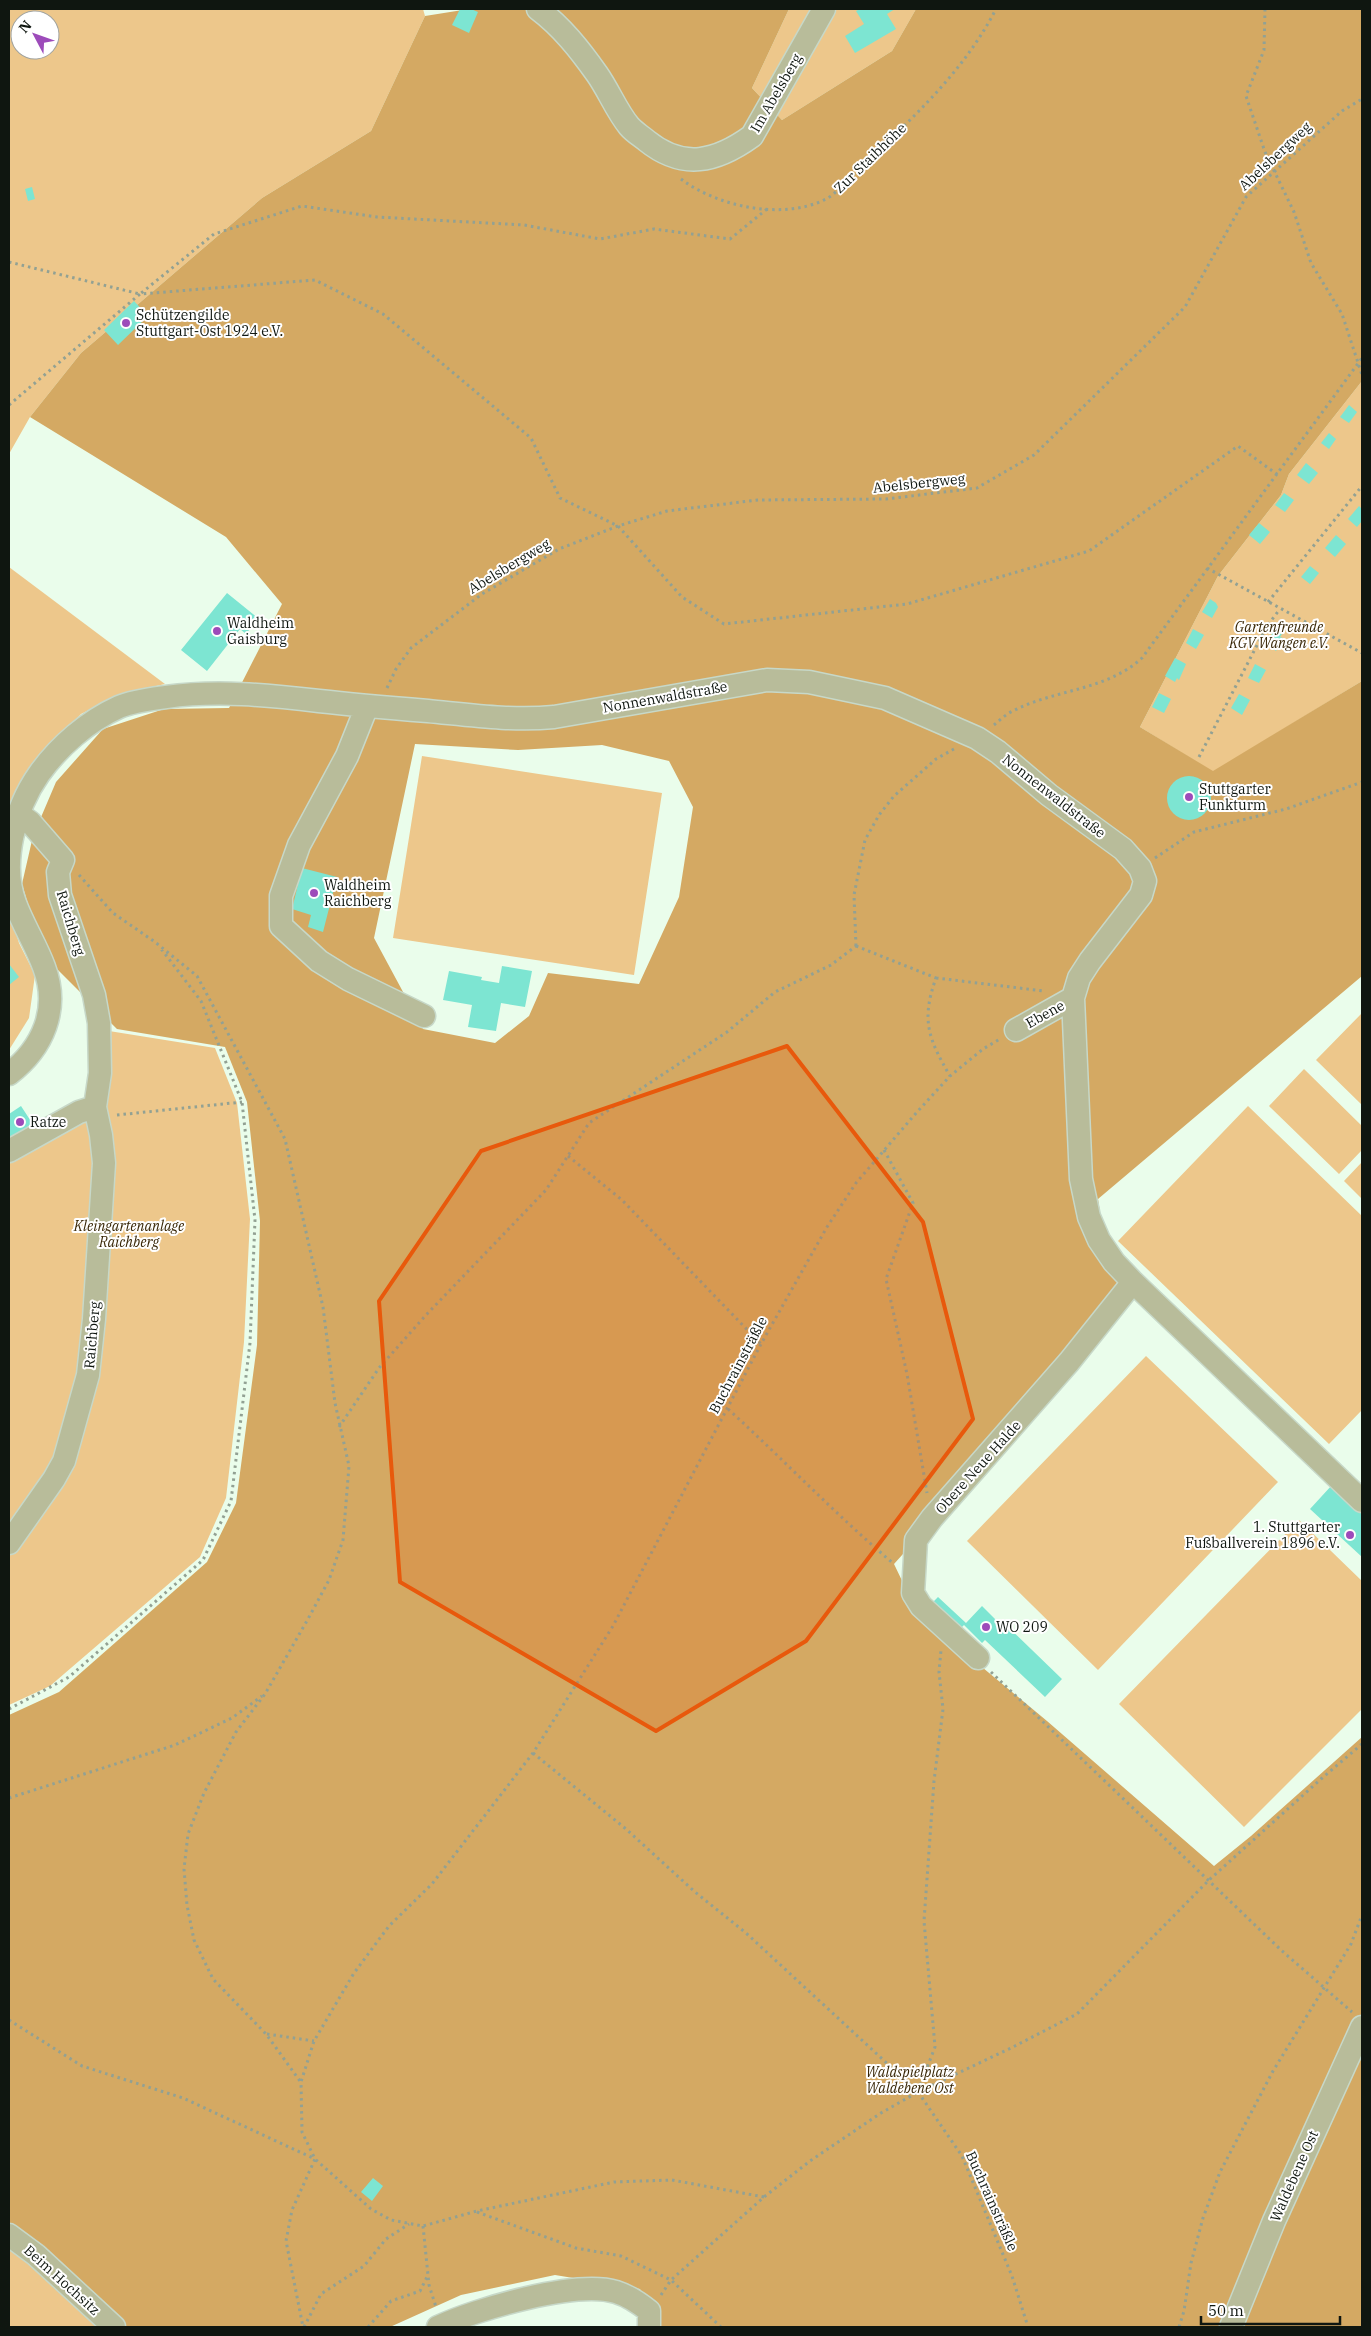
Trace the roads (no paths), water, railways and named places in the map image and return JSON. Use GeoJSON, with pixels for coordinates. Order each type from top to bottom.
{"type":"FeatureCollection","features":[{"type":"Feature","properties":{"kind":"street","name":"Im Abelsberg"},"geometry":{"type":"LineString","coordinates":[[538,9],[574,43],[598,75],[630,127],[658,149],[689,160],[714,156],[736,147],[752,136],[824,9]]}},
{"type":"Feature","properties":{"kind":"street","name":"Nonnenwaldstraße"},"geometry":{"type":"LineString","coordinates":[[9,1074],[23,1063],[39,1043],[48,1024],[51,1004],[50,986],[44,968],[14,902],[10,881],[9,859],[19,814],[32,783],[51,757],[78,733],[120,707],[147,699],[188,694],[267,694],[523,720],[554,717],[766,680],[809,682],[885,698],[977,738],[998,752],[1049,795],[1123,848],[1140,868],[1145,881],[1141,895],[1086,967],[1079,978],[1073,998]]}},
{"type":"Feature","properties":{"kind":"street"},"geometry":{"type":"LineString","coordinates":[[373,706],[299,845],[281,896],[281,926],[319,961],[348,979],[424,1016]]}},
{"type":"Feature","properties":{"kind":"street","name":"Raichberg"},"geometry":{"type":"LineString","coordinates":[[9,1543],[54,1479],[64,1461],[88,1376],[94,1319],[104,1163],[96,1112],[100,1073],[99,1022],[94,995],[60,895],[58,872],[64,860],[30,822],[19,814]]}},
{"type":"Feature","properties":{"kind":"street"},"geometry":{"type":"LineString","coordinates":[[1073,998],[1081,1180],[1089,1217],[1099,1240],[1114,1262],[1133,1282],[1362,1501]]}},
{"type":"Feature","properties":{"kind":"street","name":"Ebene"},"geometry":{"type":"LineString","coordinates":[[1016,1030],[1073,998]]}},
{"type":"Feature","properties":{"kind":"street"},"geometry":{"type":"LineString","coordinates":[[9,1151],[78,1112],[96,1112]]}},
{"type":"Feature","properties":{"kind":"street","name":"Obere Neue Halde"},"geometry":{"type":"LineString","coordinates":[[978,1658],[921,1606],[914,1593],[916,1540],[932,1518],[1069,1362],[1133,1282]]}},
{"type":"Feature","properties":{"kind":"street","name":"Waldebene Ost"},"geometry":{"type":"LineString","coordinates":[[1231,2327],[1359,2021]]}},
{"type":"Feature","properties":{"kind":"street","name":"Beim Hochsitz"},"geometry":{"type":"LineString","coordinates":[[9,2235],[36,2255],[114,2327]]}},
{"type":"Feature","properties":{"kind":"street"},"geometry":{"type":"LineString","coordinates":[[442,2325],[550,2293],[597,2289],[616,2292],[636,2300],[649,2311],[649,2327]]}},
{"type":"Feature","properties":{"kind":"place","name":"Schützengilde Stuttgart-Ost 1924 e.V."},"geometry":{"type":"Point","coordinates":[126,323]}},
{"type":"Feature","properties":{"kind":"place","name":"Waldheim Gaisburg"},"geometry":{"type":"Point","coordinates":[217,631]}},
{"type":"Feature","properties":{"kind":"place","name":"Stuttgarter Funkturm"},"geometry":{"type":"Point","coordinates":[1189,797]}},
{"type":"Feature","properties":{"kind":"place","name":"Waldheim Raichberg"},"geometry":{"type":"Point","coordinates":[314,893]}},
{"type":"Feature","properties":{"kind":"place","name":"Ratze"},"geometry":{"type":"Point","coordinates":[20,1122]}},
{"type":"Feature","properties":{"kind":"place","name":"1. Stuttgarter Fußballverein 1896 e.V."},"geometry":{"type":"Point","coordinates":[1350,1535]}},
{"type":"Feature","properties":{"kind":"place","name":"WO 209"},"geometry":{"type":"Point","coordinates":[986,1627]}},
{"type":"Feature","properties":{"kind":"park label","name":"Gartenfreunde KGV Wangen e.V."},"geometry":{"type":"Point","coordinates":[1279,636]}},
{"type":"Feature","properties":{"kind":"park label","name":"Kleingartenanlage Raichberg"},"geometry":{"type":"Point","coordinates":[129,1234]}},
{"type":"Feature","properties":{"kind":"park label","name":"Waldspielplatz Waldebene Ost"},"geometry":{"type":"Point","coordinates":[910,2080]}}]}
